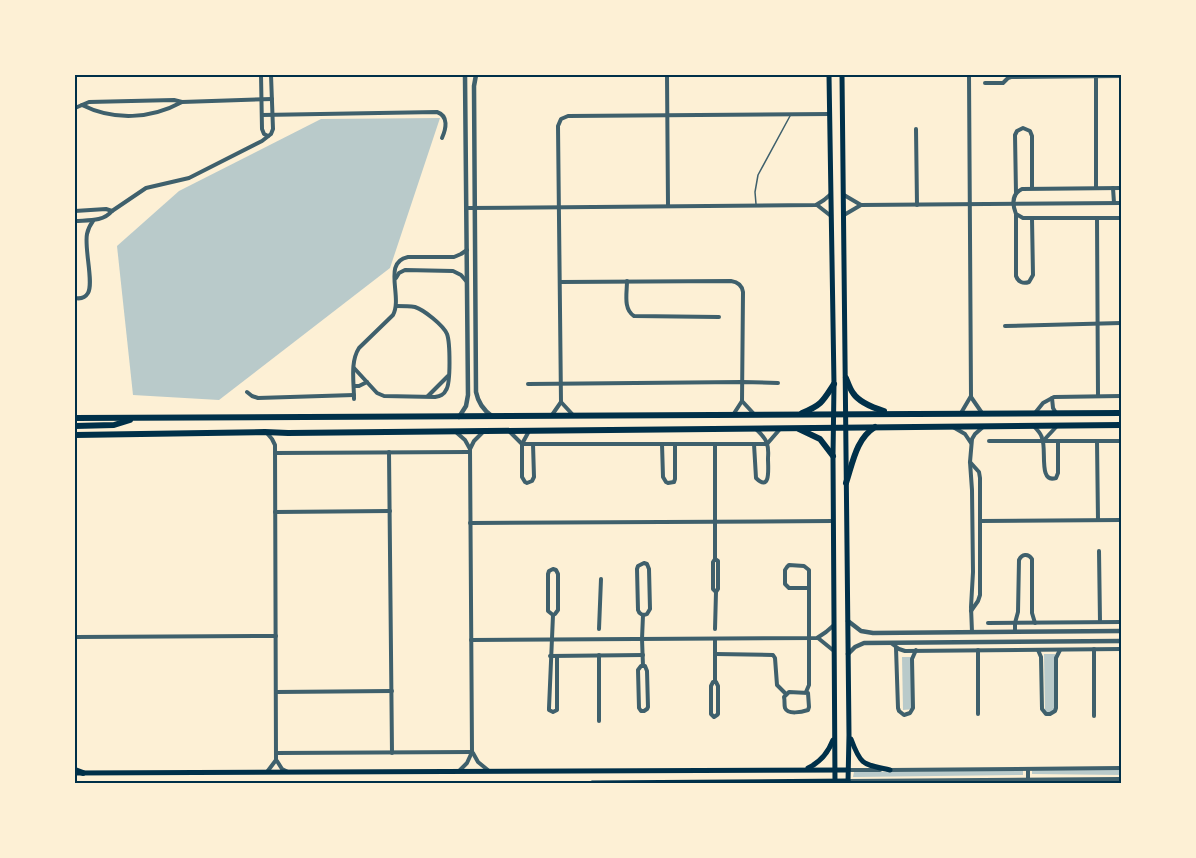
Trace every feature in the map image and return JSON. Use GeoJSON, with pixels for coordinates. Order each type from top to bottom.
{"type":"FeatureCollection","features":[{"type":"Feature","properties":{"kind":"main road"},"geometry":{"type":"LineString","coordinates":[[592,783],[848,782],[842,75]]}},
{"type":"Feature","properties":{"kind":"main road"},"geometry":{"type":"LineString","coordinates":[[843,84],[848,75]]}},
{"type":"Feature","properties":{"kind":"main road"},"geometry":{"type":"LineString","coordinates":[[828,77],[834,384],[835,782]]}},
{"type":"Feature","properties":{"kind":"main road"},"geometry":{"type":"LineString","coordinates":[[846,378],[856,397],[873,407],[890,413]]}},
{"type":"Feature","properties":{"kind":"main road"},"geometry":{"type":"LineString","coordinates":[[796,415],[819,405],[834,384]]}},
{"type":"Feature","properties":{"kind":"main road"},"geometry":{"type":"LineString","coordinates":[[75,418],[756,416],[1121,412]]}},
{"type":"Feature","properties":{"kind":"main road"},"geometry":{"type":"LineString","coordinates":[[75,426],[114,425],[133,419]]}},
{"type":"Feature","properties":{"kind":"main road"},"geometry":{"type":"LineString","coordinates":[[75,435],[1121,425]]}},
{"type":"Feature","properties":{"kind":"main road"},"geometry":{"type":"LineString","coordinates":[[846,483],[860,441],[876,427]]}},
{"type":"Feature","properties":{"kind":"main road"},"geometry":{"type":"LineString","coordinates":[[795,428],[818,437],[833,456]]}},
{"type":"Feature","properties":{"kind":"main road"},"geometry":{"type":"LineString","coordinates":[[849,735],[860,759],[869,765],[890,770]]}},
{"type":"Feature","properties":{"kind":"main road"},"geometry":{"type":"LineString","coordinates":[[803,770],[820,761],[830,748],[835,736]]}},
{"type":"Feature","properties":{"kind":"main road"},"geometry":{"type":"LineString","coordinates":[[75,772],[848,770]]}},
{"type":"Feature","properties":{"kind":"street"},"geometry":{"type":"LineString","coordinates":[[261,75],[263,132],[268,136]]}},
{"type":"Feature","properties":{"kind":"street"},"geometry":{"type":"LineString","coordinates":[[75,221],[108,216],[146,188],[176,182],[195,175],[259,143],[273,131],[271,75]]}},
{"type":"Feature","properties":{"kind":"street"},"geometry":{"type":"LineString","coordinates":[[459,417],[466,406],[468,395],[465,75]]}},
{"type":"Feature","properties":{"kind":"street"},"geometry":{"type":"LineString","coordinates":[[476,75],[474,86],[476,392],[482,407],[495,417]]}},
{"type":"Feature","properties":{"kind":"street"},"geometry":{"type":"LineString","coordinates":[[667,75],[668,206]]}},
{"type":"Feature","properties":{"kind":"street"},"geometry":{"type":"LineString","coordinates":[[960,414],[971,396],[969,75]]}},
{"type":"Feature","properties":{"kind":"street"},"geometry":{"type":"LineString","coordinates":[[985,83],[1003,83],[1010,76],[1121,76]]}},
{"type":"Feature","properties":{"kind":"street"},"geometry":{"type":"LineString","coordinates":[[1096,76],[1096,188]]}},
{"type":"Feature","properties":{"kind":"street"},"geometry":{"type":"LineString","coordinates":[[75,108],[92,102],[272,99]]}},
{"type":"Feature","properties":{"kind":"street"},"geometry":{"type":"LineString","coordinates":[[167,100],[168,108]]}},
{"type":"Feature","properties":{"kind":"street"},"geometry":{"type":"LineString","coordinates":[[92,102],[92,109]]}},
{"type":"Feature","properties":{"kind":"street"},"geometry":{"type":"LineString","coordinates":[[82,105],[115,115],[133,116],[149,114],[182,102]]}},
{"type":"Feature","properties":{"kind":"street"},"geometry":{"type":"LineString","coordinates":[[262,115],[437,112],[445,118],[442,138]]}},
{"type":"Feature","properties":{"kind":"street"},"geometry":{"type":"LineString","coordinates":[[551,417],[561,402],[558,126],[561,119],[568,116],[830,114]]}},
{"type":"Feature","properties":{"kind":"street"},"geometry":{"type":"LineString","coordinates":[[1032,188],[1032,136],[1030,131],[1023,128],[1015,135],[1016,193],[1013,204],[1016,214],[1016,276],[1019,282],[1024,283],[1029,282],[1033,275],[1032,218]]}},
{"type":"Feature","properties":{"kind":"street"},"geometry":{"type":"LineString","coordinates":[[916,129],[917,205]]}},
{"type":"Feature","properties":{"kind":"street"},"geometry":{"type":"LineString","coordinates":[[1016,193],[1022,189],[1032,188],[1121,188]]}},
{"type":"Feature","properties":{"kind":"street"},"geometry":{"type":"LineString","coordinates":[[1113,188],[1114,203]]}},
{"type":"Feature","properties":{"kind":"street"},"geometry":{"type":"LineString","coordinates":[[467,208],[816,205],[831,194]]}},
{"type":"Feature","properties":{"kind":"street"},"geometry":{"type":"LineString","coordinates":[[844,195],[861,205],[1121,203]]}},
{"type":"Feature","properties":{"kind":"street"},"geometry":{"type":"LineString","coordinates":[[75,205],[77,211],[108,209],[112,211]]}},
{"type":"Feature","properties":{"kind":"street"},"geometry":{"type":"LineString","coordinates":[[816,205],[831,216]]}},
{"type":"Feature","properties":{"kind":"street"},"geometry":{"type":"LineString","coordinates":[[844,215],[861,205]]}},
{"type":"Feature","properties":{"kind":"street"},"geometry":{"type":"LineString","coordinates":[[75,298],[85,296],[89,288],[86,238],[90,226],[100,215],[99,210]]}},
{"type":"Feature","properties":{"kind":"street"},"geometry":{"type":"LineString","coordinates":[[1016,214],[1023,218],[1121,218]]}},
{"type":"Feature","properties":{"kind":"street"},"geometry":{"type":"LineString","coordinates":[[1097,218],[1098,396]]}},
{"type":"Feature","properties":{"kind":"street"},"geometry":{"type":"LineString","coordinates":[[247,392],[255,398],[354,397],[354,367],[357,350],[393,315],[396,306],[394,269],[397,262],[412,257],[454,257],[467,250]]}},
{"type":"Feature","properties":{"kind":"street"},"geometry":{"type":"LineString","coordinates":[[402,259],[401,265],[405,270]]}},
{"type":"Feature","properties":{"kind":"street"},"geometry":{"type":"LineString","coordinates":[[395,279],[405,270],[453,271],[467,282]]}},
{"type":"Feature","properties":{"kind":"street"},"geometry":{"type":"LineString","coordinates":[[627,281],[627,308],[628,312],[634,316],[719,317]]}},
{"type":"Feature","properties":{"kind":"street"},"geometry":{"type":"LineString","coordinates":[[560,282],[731,281],[738,283],[743,292],[742,401],[732,416]]}},
{"type":"Feature","properties":{"kind":"street"},"geometry":{"type":"LineString","coordinates":[[354,367],[377,393],[384,396],[437,397],[445,393],[449,375],[448,341],[445,331],[418,308],[396,306]]}},
{"type":"Feature","properties":{"kind":"street"},"geometry":{"type":"LineString","coordinates":[[1005,326],[1121,323]]}},
{"type":"Feature","properties":{"kind":"street"},"geometry":{"type":"LineString","coordinates":[[427,397],[449,375]]}},
{"type":"Feature","properties":{"kind":"street"},"geometry":{"type":"LineString","coordinates":[[354,386],[367,382]]}},
{"type":"Feature","properties":{"kind":"street"},"geometry":{"type":"LineString","coordinates":[[528,384],[778,383]]}},
{"type":"Feature","properties":{"kind":"street"},"geometry":{"type":"LineString","coordinates":[[971,396],[983,414]]}},
{"type":"Feature","properties":{"kind":"street"},"geometry":{"type":"LineString","coordinates":[[1035,413],[1041,405],[1052,398],[1121,396]]}},
{"type":"Feature","properties":{"kind":"street"},"geometry":{"type":"LineString","coordinates":[[1052,398],[1053,408],[1057,413]]}},
{"type":"Feature","properties":{"kind":"street"},"geometry":{"type":"LineString","coordinates":[[742,401],[756,416]]}},
{"type":"Feature","properties":{"kind":"street"},"geometry":{"type":"LineString","coordinates":[[561,402],[574,416]]}},
{"type":"Feature","properties":{"kind":"street"},"geometry":{"type":"LineString","coordinates":[[1044,441],[1057,425]]}},
{"type":"Feature","properties":{"kind":"street"},"geometry":{"type":"LineString","coordinates":[[1033,426],[1044,441],[1045,474],[1050,480],[1056,478],[1058,473],[1058,441]]}},
{"type":"Feature","properties":{"kind":"street"},"geometry":{"type":"LineString","coordinates":[[952,427],[965,434],[971,443]]}},
{"type":"Feature","properties":{"kind":"street"},"geometry":{"type":"LineString","coordinates":[[972,632],[971,443],[975,434],[983,427]]}},
{"type":"Feature","properties":{"kind":"street"},"geometry":{"type":"LineString","coordinates":[[767,444],[780,428]]}},
{"type":"Feature","properties":{"kind":"street"},"geometry":{"type":"LineString","coordinates":[[754,444],[756,478],[757,481],[763,482],[769,476],[767,444],[756,429]]}},
{"type":"Feature","properties":{"kind":"street"},"geometry":{"type":"LineString","coordinates":[[454,430],[465,440],[470,451]]}},
{"type":"Feature","properties":{"kind":"street"},"geometry":{"type":"LineString","coordinates":[[459,771],[468,764],[472,752],[470,451],[474,441],[485,430]]}},
{"type":"Feature","properties":{"kind":"street"},"geometry":{"type":"LineString","coordinates":[[507,430],[522,444],[767,444]]}},
{"type":"Feature","properties":{"kind":"street"},"geometry":{"type":"LineString","coordinates":[[529,430],[522,444],[522,477],[527,483],[532,482],[534,477],[533,444]]}},
{"type":"Feature","properties":{"kind":"street"},"geometry":{"type":"LineString","coordinates":[[265,432],[278,441]]}},
{"type":"Feature","properties":{"kind":"street"},"geometry":{"type":"LineString","coordinates":[[288,433],[278,441],[275,453],[276,760],[288,772]]}},
{"type":"Feature","properties":{"kind":"street"},"geometry":{"type":"LineString","coordinates":[[989,441],[1121,441]]}},
{"type":"Feature","properties":{"kind":"street"},"geometry":{"type":"LineString","coordinates":[[1097,441],[1098,520]]}},
{"type":"Feature","properties":{"kind":"street"},"geometry":{"type":"LineString","coordinates":[[662,444],[663,477],[668,483],[674,482],[675,479],[675,444]]}},
{"type":"Feature","properties":{"kind":"street"},"geometry":{"type":"LineString","coordinates":[[715,444],[715,559],[718,561],[715,629]]}},
{"type":"Feature","properties":{"kind":"street"},"geometry":{"type":"LineString","coordinates":[[275,453],[470,451]]}},
{"type":"Feature","properties":{"kind":"street"},"geometry":{"type":"LineString","coordinates":[[389,452],[392,753]]}},
{"type":"Feature","properties":{"kind":"street"},"geometry":{"type":"LineString","coordinates":[[970,462],[980,474],[980,595],[971,611]]}},
{"type":"Feature","properties":{"kind":"street"},"geometry":{"type":"LineString","coordinates":[[970,474],[974,472],[980,474]]}},
{"type":"Feature","properties":{"kind":"street"},"geometry":{"type":"LineString","coordinates":[[276,512],[390,511]]}},
{"type":"Feature","properties":{"kind":"street"},"geometry":{"type":"LineString","coordinates":[[980,521],[1121,520]]}},
{"type":"Feature","properties":{"kind":"street"},"geometry":{"type":"LineString","coordinates":[[470,523],[833,521]]}},
{"type":"Feature","properties":{"kind":"street"},"geometry":{"type":"LineString","coordinates":[[1099,551],[1100,622]]}},
{"type":"Feature","properties":{"kind":"street"},"geometry":{"type":"LineString","coordinates":[[1015,632],[1018,612],[1018,560],[1025,555],[1031,557],[1033,562],[1032,613],[1035,623]]}},
{"type":"Feature","properties":{"kind":"street"},"geometry":{"type":"LineString","coordinates":[[643,615],[647,614],[650,609],[650,569],[644,563],[637,569],[638,610],[643,615],[643,666],[647,668],[648,707],[641,711],[638,670],[643,666]]}},
{"type":"Feature","properties":{"kind":"street"},"geometry":{"type":"LineString","coordinates":[[806,692],[809,685],[809,570],[807,567],[787,567],[785,570],[786,586],[808,588]]}},
{"type":"Feature","properties":{"kind":"street"},"geometry":{"type":"LineString","coordinates":[[553,615],[548,611],[549,571],[553,569],[557,571],[558,583],[558,610],[553,615],[550,656],[549,710],[553,712],[557,710],[557,656]]}},
{"type":"Feature","properties":{"kind":"street"},"geometry":{"type":"LineString","coordinates":[[599,629],[601,579]]}},
{"type":"Feature","properties":{"kind":"street"},"geometry":{"type":"LineString","coordinates":[[971,600],[974,603],[977,602]]}},
{"type":"Feature","properties":{"kind":"street"},"geometry":{"type":"LineString","coordinates":[[848,621],[864,632],[1121,631]]}},
{"type":"Feature","properties":{"kind":"street"},"geometry":{"type":"LineString","coordinates":[[988,623],[1121,622]]}},
{"type":"Feature","properties":{"kind":"street"},"geometry":{"type":"LineString","coordinates":[[471,640],[817,638],[834,624]]}},
{"type":"Feature","properties":{"kind":"street"},"geometry":{"type":"LineString","coordinates":[[1028,632],[1029,641]]}},
{"type":"Feature","properties":{"kind":"street"},"geometry":{"type":"LineString","coordinates":[[75,637],[276,636]]}},
{"type":"Feature","properties":{"kind":"street"},"geometry":{"type":"LineString","coordinates":[[817,638],[834,651]]}},
{"type":"Feature","properties":{"kind":"street"},"geometry":{"type":"LineString","coordinates":[[715,639],[718,714],[714,717],[711,714],[711,686],[715,682]]}},
{"type":"Feature","properties":{"kind":"street"},"geometry":{"type":"LineString","coordinates":[[848,654],[861,644],[890,642],[1121,641]]}},
{"type":"Feature","properties":{"kind":"street"},"geometry":{"type":"LineString","coordinates":[[890,642],[902,650],[1121,649]]}},
{"type":"Feature","properties":{"kind":"street"},"geometry":{"type":"LineString","coordinates":[[1007,642],[1007,650]]}},
{"type":"Feature","properties":{"kind":"street"},"geometry":{"type":"LineString","coordinates":[[896,647],[898,708],[904,715],[910,713],[913,708],[912,659],[916,650]]}},
{"type":"Feature","properties":{"kind":"street"},"geometry":{"type":"LineString","coordinates":[[1094,649],[1094,716]]}},
{"type":"Feature","properties":{"kind":"street"},"geometry":{"type":"LineString","coordinates":[[978,650],[978,714]]}},
{"type":"Feature","properties":{"kind":"street"},"geometry":{"type":"LineString","coordinates":[[1037,650],[1041,655],[1042,709],[1046,714],[1050,714],[1056,708],[1056,658],[1060,650]]}},
{"type":"Feature","properties":{"kind":"street"},"geometry":{"type":"LineString","coordinates":[[715,654],[773,655],[777,685],[786,694]]}},
{"type":"Feature","properties":{"kind":"street"},"geometry":{"type":"LineString","coordinates":[[550,656],[643,655]]}},
{"type":"Feature","properties":{"kind":"street"},"geometry":{"type":"LineString","coordinates":[[599,656],[599,721]]}},
{"type":"Feature","properties":{"kind":"street"},"geometry":{"type":"LineString","coordinates":[[276,692],[392,691]]}},
{"type":"Feature","properties":{"kind":"street"},"geometry":{"type":"LineString","coordinates":[[786,694],[806,692]]}},
{"type":"Feature","properties":{"kind":"street"},"geometry":{"type":"LineString","coordinates":[[786,694],[784,697],[787,711],[804,712],[809,707],[809,695],[806,692]]}},
{"type":"Feature","properties":{"kind":"street"},"geometry":{"type":"LineString","coordinates":[[276,753],[472,752]]}},
{"type":"Feature","properties":{"kind":"street"},"geometry":{"type":"LineString","coordinates":[[472,752],[478,762],[489,771]]}},
{"type":"Feature","properties":{"kind":"street"},"geometry":{"type":"LineString","coordinates":[[267,772],[276,760]]}},
{"type":"Feature","properties":{"kind":"street"},"geometry":{"type":"LineString","coordinates":[[963,760],[963,769]]}},
{"type":"Feature","properties":{"kind":"street"},"geometry":{"type":"LineString","coordinates":[[848,770],[1121,768]]}},
{"type":"Feature","properties":{"kind":"street"},"geometry":{"type":"LineString","coordinates":[[1028,769],[1028,781]]}},
{"type":"Feature","properties":{"kind":"street"},"geometry":{"type":"LineString","coordinates":[[848,782],[1121,779]]}},
{"type":"Feature","properties":{"kind":"lane"},"geometry":{"type":"LineString","coordinates":[[757,205],[754,192],[758,175],[791,114]]}},
{"type":"Feature","properties":{"kind":"shaded area"},"geometry":{"type":"Polygon","coordinates":[[[440,118],[390,268],[219,400],[133,395],[117,246],[179,191],[321,119],[440,118]]]}},
{"type":"Feature","properties":{"kind":"shaded area"},"geometry":{"type":"Polygon","coordinates":[[[1044,654],[1055,654],[1056,710],[1050,713],[1045,712],[1044,654]]]}},
{"type":"Feature","properties":{"kind":"shaded area"},"geometry":{"type":"Polygon","coordinates":[[[902,657],[913,657],[914,709],[903,710],[902,657]]]}},
{"type":"Feature","properties":{"kind":"shaded area"},"geometry":{"type":"Polygon","coordinates":[[[1023,770],[1023,775],[853,777],[854,772],[1023,770]]]}},
{"type":"Feature","properties":{"kind":"shaded area"},"geometry":{"type":"Polygon","coordinates":[[[1032,770],[1121,770],[1121,775],[1032,774],[1032,770]]]}}]}
